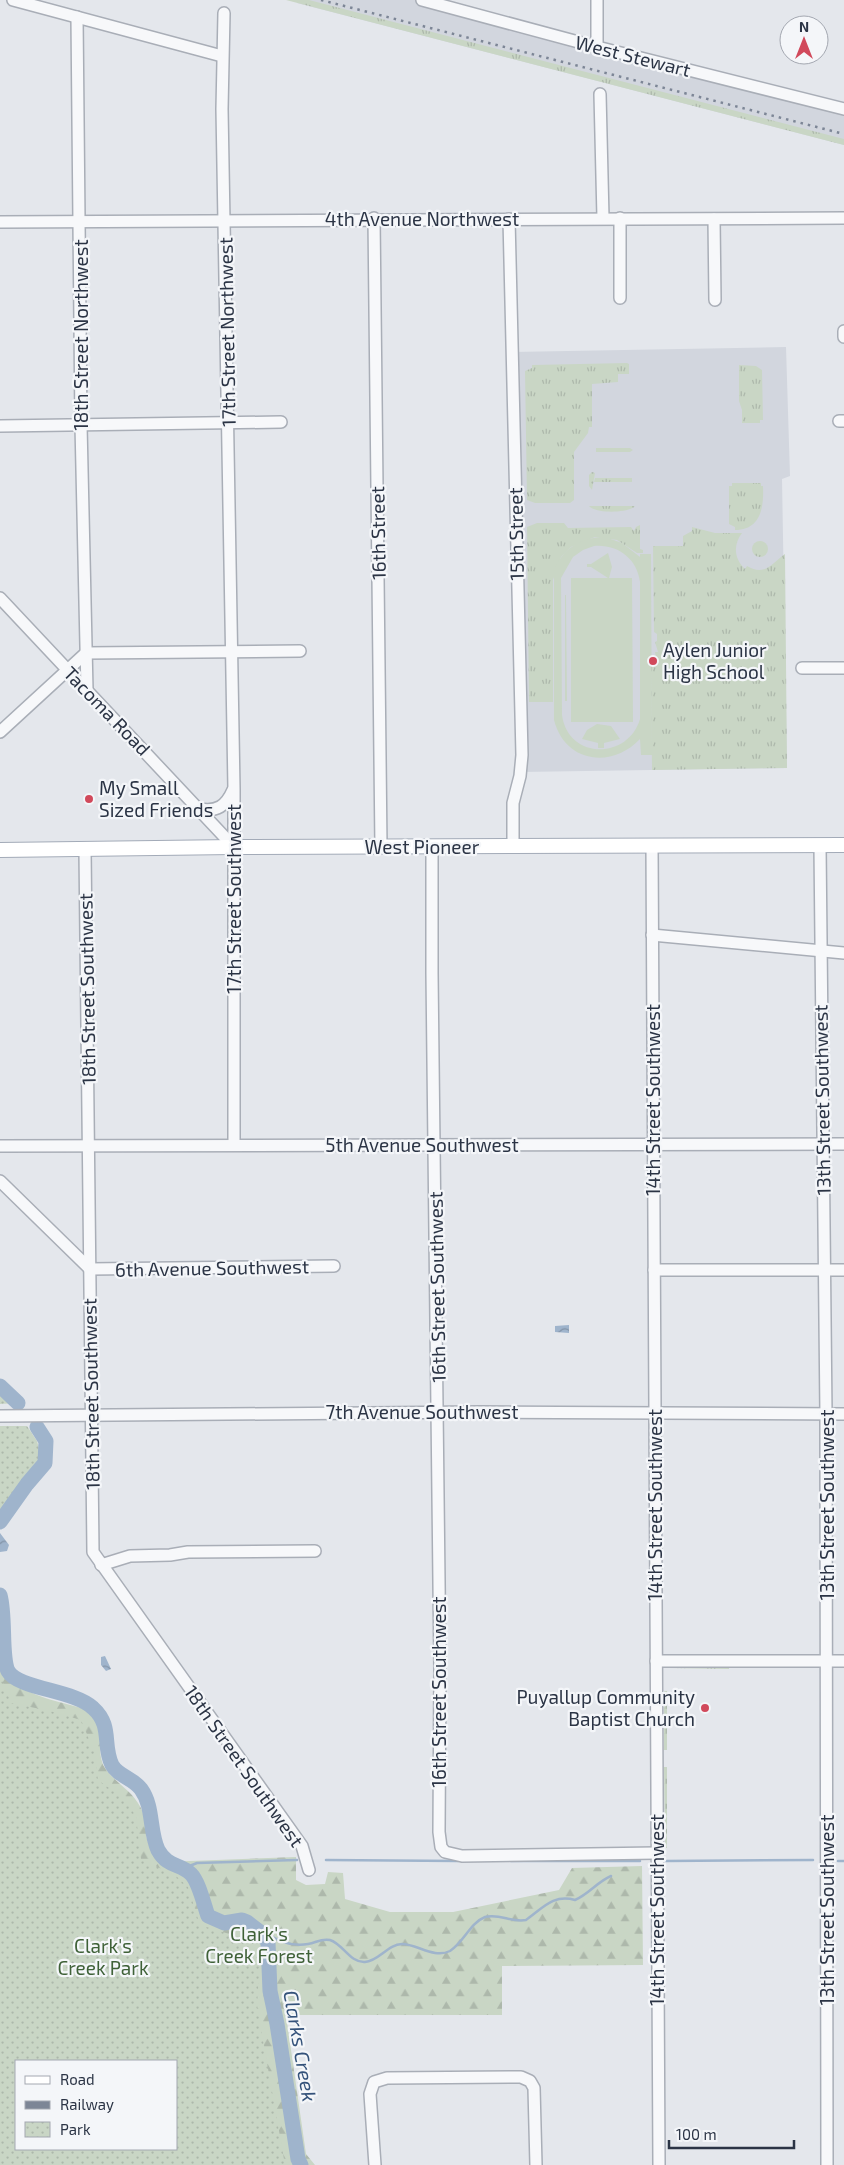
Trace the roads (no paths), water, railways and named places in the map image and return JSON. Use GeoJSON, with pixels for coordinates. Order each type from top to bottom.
{"type":"FeatureCollection","features":[{"type":"Feature","properties":{"kind":"main road","name":"West Pioneer"},"geometry":{"type":"LineString","coordinates":[[0,850],[432,846],[844,846]]}},
{"type":"Feature","properties":{"kind":"street"},"geometry":{"type":"LineString","coordinates":[[13,0],[222,56]]}},
{"type":"Feature","properties":{"kind":"street","name":"West Stewart"},"geometry":{"type":"LineString","coordinates":[[422,0],[597,47],[844,109]]}},
{"type":"Feature","properties":{"kind":"street"},"geometry":{"type":"LineString","coordinates":[[597,0],[597,47]]}},
{"type":"Feature","properties":{"kind":"street","name":"17th Street Northwest"},"geometry":{"type":"LineString","coordinates":[[224,13],[222,56],[226,220],[231,652]]}},
{"type":"Feature","properties":{"kind":"street","name":"18th Street Northwest"},"geometry":{"type":"LineString","coordinates":[[76,17],[81,425],[87,690]]}},
{"type":"Feature","properties":{"kind":"street"},"geometry":{"type":"LineString","coordinates":[[600,94],[603,218]]}},
{"type":"Feature","properties":{"kind":"street","name":"4th Avenue Northwest"},"geometry":{"type":"LineString","coordinates":[[0,222],[374,218],[844,218]]}},
{"type":"Feature","properties":{"kind":"street","name":"16th Street"},"geometry":{"type":"LineString","coordinates":[[374,218],[381,847]]}},
{"type":"Feature","properties":{"kind":"street"},"geometry":{"type":"LineString","coordinates":[[620,218],[620,298]]}},
{"type":"Feature","properties":{"kind":"street","name":"15th Street"},"geometry":{"type":"LineString","coordinates":[[509,219],[522,748],[521,772],[513,803],[513,847]]}},
{"type":"Feature","properties":{"kind":"street"},"geometry":{"type":"LineString","coordinates":[[714,219],[714,300]]}},
{"type":"Feature","properties":{"kind":"street"},"geometry":{"type":"LineString","coordinates":[[844,331],[844,337]]}},
{"type":"Feature","properties":{"kind":"street"},"geometry":{"type":"LineString","coordinates":[[0,426],[281,422]]}},
{"type":"Feature","properties":{"kind":"street","name":"Tacoma Road"},"geometry":{"type":"LineString","coordinates":[[0,598],[234,847]]}},
{"type":"Feature","properties":{"kind":"street"},"geometry":{"type":"LineString","coordinates":[[0,732],[86,653],[300,651]]}},
{"type":"Feature","properties":{"kind":"street","name":"17th Street Southwest"},"geometry":{"type":"LineString","coordinates":[[231,652],[234,788],[234,1145]]}},
{"type":"Feature","properties":{"kind":"street"},"geometry":{"type":"LineString","coordinates":[[802,668],[844,668]]}},
{"type":"Feature","properties":{"kind":"street"},"geometry":{"type":"LineString","coordinates":[[200,809],[212,810],[221,807],[228,800],[234,788]]}},
{"type":"Feature","properties":{"kind":"street","name":"14th Street Southwest"},"geometry":{"type":"LineString","coordinates":[[652,845],[659,2165]]}},
{"type":"Feature","properties":{"kind":"street","name":"16th Street Southwest"},"geometry":{"type":"LineString","coordinates":[[432,846],[431,938],[438,1412],[439,1832],[441,1847],[445,1852],[462,1856],[656,1853]]}},
{"type":"Feature","properties":{"kind":"street","name":"13th Street Southwest"},"geometry":{"type":"LineString","coordinates":[[820,846],[828,1661],[827,2165]]}},
{"type":"Feature","properties":{"kind":"street","name":"18th Street Southwest"},"geometry":{"type":"LineString","coordinates":[[85,850],[92,1552],[302,1846],[309,1870]]}},
{"type":"Feature","properties":{"kind":"street"},"geometry":{"type":"LineString","coordinates":[[652,936],[844,952]]}},
{"type":"Feature","properties":{"kind":"street","name":"5th Avenue Southwest"},"geometry":{"type":"LineString","coordinates":[[0,1146],[844,1144]]}},
{"type":"Feature","properties":{"kind":"street"},"geometry":{"type":"LineString","coordinates":[[0,1181],[90,1269]]}},
{"type":"Feature","properties":{"kind":"street","name":"6th Avenue Southwest"},"geometry":{"type":"LineString","coordinates":[[90,1269],[334,1266]]}},
{"type":"Feature","properties":{"kind":"street"},"geometry":{"type":"LineString","coordinates":[[654,1270],[844,1270]]}},
{"type":"Feature","properties":{"kind":"street","name":"7th Avenue Southwest"},"geometry":{"type":"LineString","coordinates":[[0,1416],[438,1412],[844,1414]]}},
{"type":"Feature","properties":{"kind":"street"},"geometry":{"type":"LineString","coordinates":[[101,1565],[130,1556],[170,1556],[188,1552],[315,1551]]}},
{"type":"Feature","properties":{"kind":"street"},"geometry":{"type":"LineString","coordinates":[[656,1661],[844,1661]]}},
{"type":"Feature","properties":{"kind":"street"},"geometry":{"type":"LineString","coordinates":[[375,2165],[370,2099],[372,2084],[377,2080],[388,2078],[521,2077],[528,2080],[534,2093],[536,2165]]}},
{"type":"Feature","properties":{"kind":"water"},"geometry":{"type":"Polygon","coordinates":[[[569,1325],[569,1333],[555,1332],[555,1326],[569,1325]]]}},
{"type":"Feature","properties":{"kind":"water"},"geometry":{"type":"Polygon","coordinates":[[[0,1533],[9,1545],[7,1551],[0,1552],[0,1533]]]}},
{"type":"Feature","properties":{"kind":"water"},"geometry":{"type":"Polygon","coordinates":[[[105,1656],[111,1669],[106,1671],[101,1665],[101,1657],[105,1656]]]}},
{"type":"Feature","properties":{"kind":"waterway","name":"Clarks Creek"},"geometry":{"type":"LineString","coordinates":[[0,1386],[18,1403]]}},
{"type":"Feature","properties":{"kind":"waterway","name":"Clarks Creek"},"geometry":{"type":"LineString","coordinates":[[0,1522],[27,1484],[45,1463],[46,1441],[37,1427]]}},
{"type":"Feature","properties":{"kind":"waterway","name":"Clarks Creek"},"geometry":{"type":"LineString","coordinates":[[0,1595],[8,1671],[23,1682],[73,1697],[93,1708],[103,1722],[109,1758],[112,1765],[118,1772],[138,1785],[145,1796],[150,1811],[155,1843],[162,1856],[170,1863],[183,1868],[191,1874],[199,1888],[208,1916],[224,1923],[242,1920],[247,1922],[260,1932],[268,1942],[270,1991],[298,2159],[301,2165]]}},
{"type":"Feature","properties":{"kind":"waterway"},"geometry":{"type":"LineString","coordinates":[[182,1869],[197,1863],[297,1860]]}},
{"type":"Feature","properties":{"kind":"waterway"},"geometry":{"type":"LineString","coordinates":[[326,1860],[458,1861]]}},
{"type":"Feature","properties":{"kind":"waterway"},"geometry":{"type":"LineString","coordinates":[[666,1861],[813,1860]]}},
{"type":"Feature","properties":{"kind":"waterway"},"geometry":{"type":"LineString","coordinates":[[511,1861],[640,1861]]}},
{"type":"Feature","properties":{"kind":"waterway"},"geometry":{"type":"LineString","coordinates":[[838,1861],[844,1861]]}},
{"type":"Feature","properties":{"kind":"waterway"},"geometry":{"type":"LineString","coordinates":[[252,1925],[285,1943],[300,1945],[330,1940],[360,1962],[375,1959],[392,1947],[402,1944],[432,1952],[444,1953],[455,1947],[475,1924],[485,1917],[496,1916],[521,1921],[526,1920],[549,1903],[560,1899],[575,1900],[611,1876]]}},
{"type":"Feature","properties":{"kind":"railway"},"geometry":{"type":"LineString","coordinates":[[321,0],[844,134]]}},
{"type":"Feature","properties":{"kind":"place","name":"Aylen Junior High School"},"geometry":{"type":"Point","coordinates":[653,661]}},
{"type":"Feature","properties":{"kind":"place","name":"My Small Sized Friends"},"geometry":{"type":"Point","coordinates":[89,799]}},
{"type":"Feature","properties":{"kind":"place","name":"Puyallup Community Baptist Church"},"geometry":{"type":"Point","coordinates":[705,1708]}},
{"type":"Feature","properties":{"kind":"park label","name":"Clark's Creek Forest"},"geometry":{"type":"Point","coordinates":[259,1945]}},
{"type":"Feature","properties":{"kind":"park label","name":"Clark's Creek Park"},"geometry":{"type":"Point","coordinates":[103,1957]}}]}
